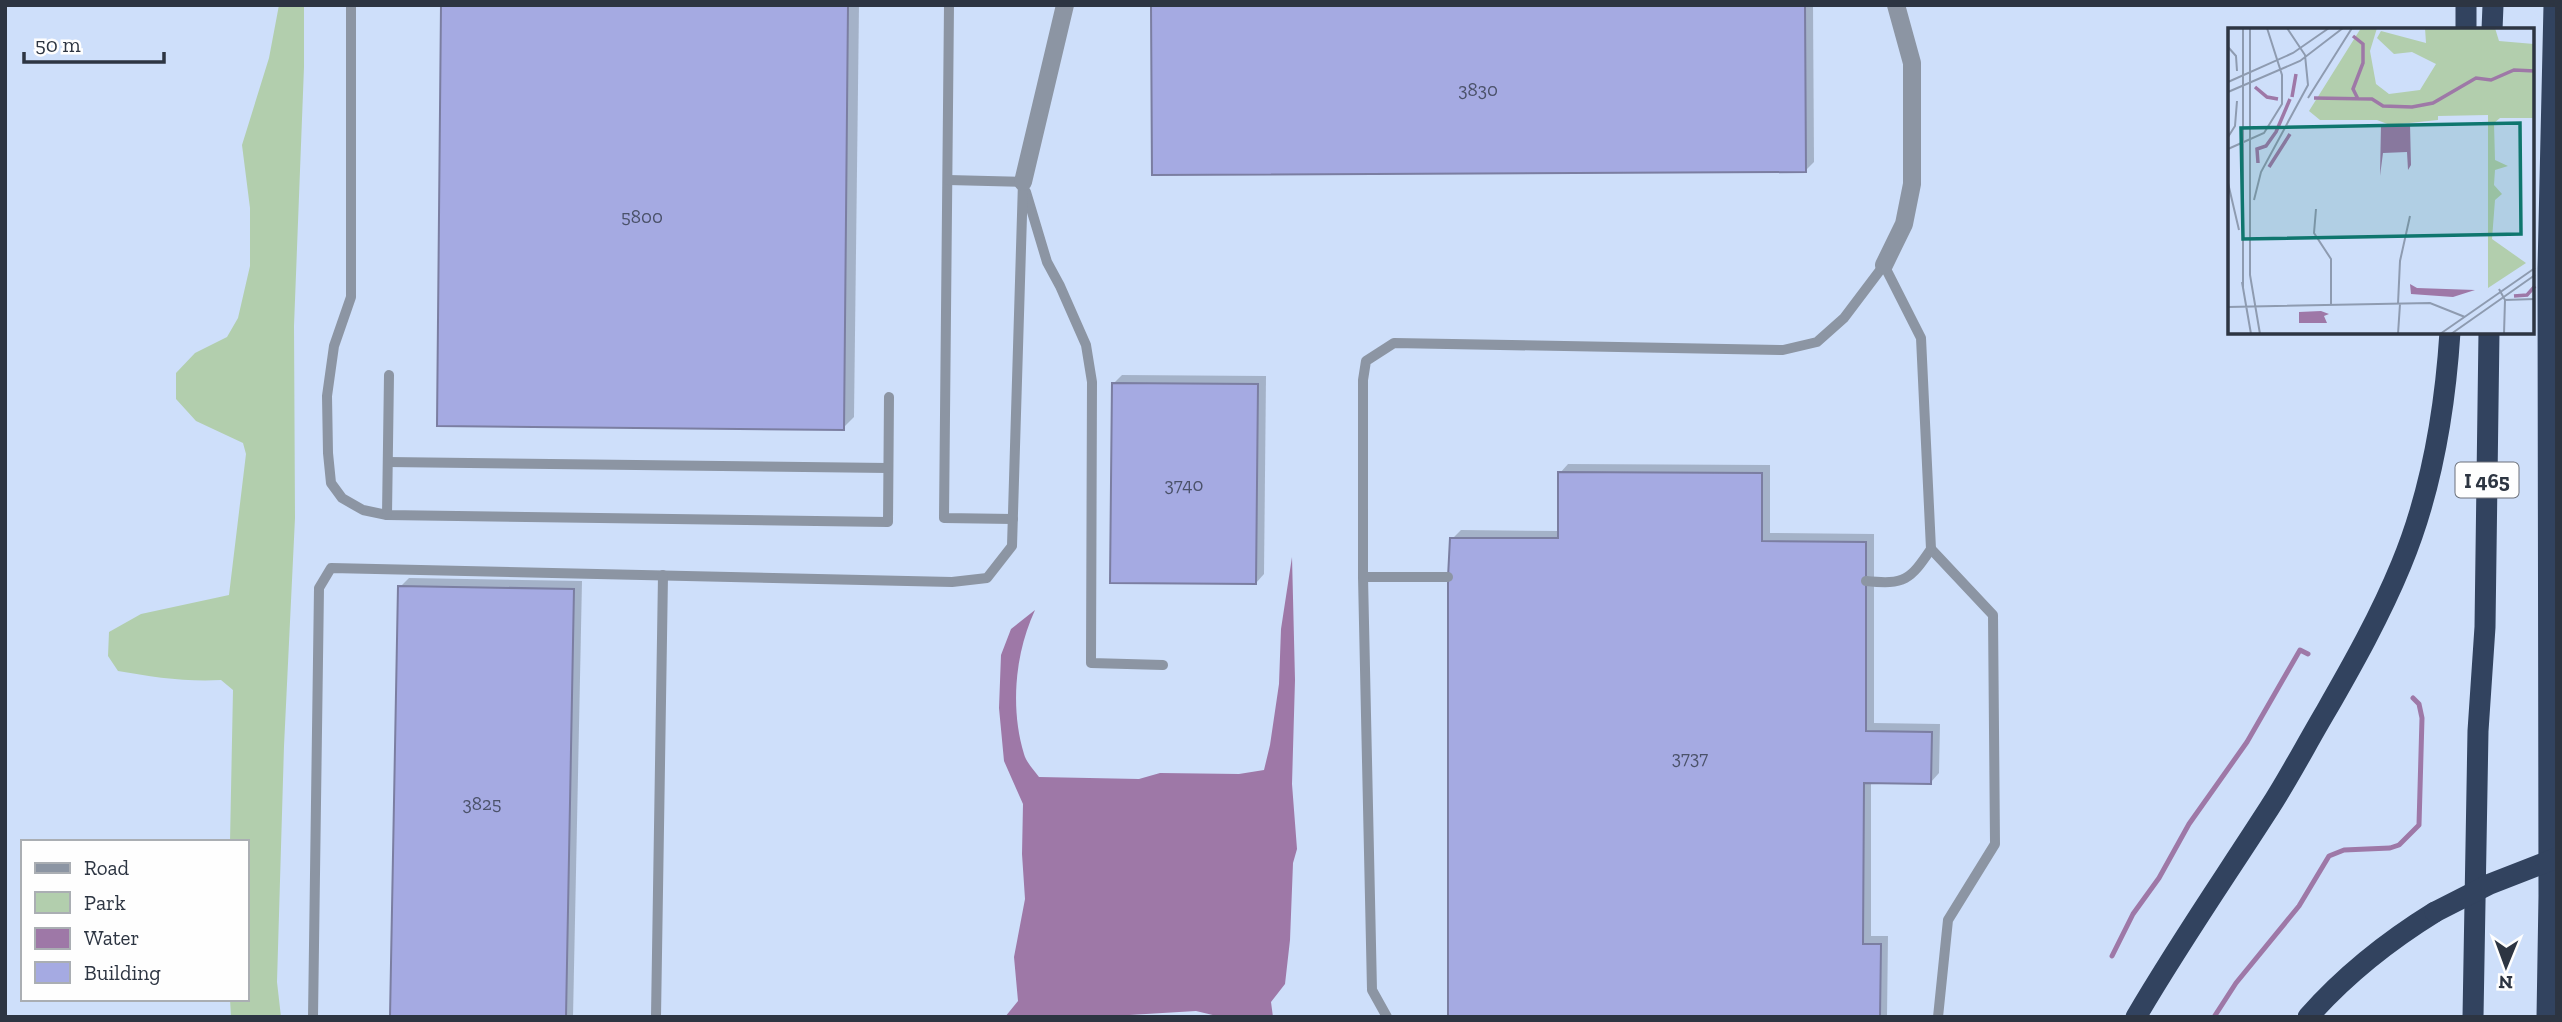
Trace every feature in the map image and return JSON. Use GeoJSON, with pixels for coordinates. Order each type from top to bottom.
{"type":"FeatureCollection","features":[{"type":"Feature","properties":{"kind":"highway"},"geometry":{"type":"LineString","coordinates":[[2466,5],[2466,28]]}},
{"type":"Feature","properties":{"kind":"highway"},"geometry":{"type":"LineString","coordinates":[[2492,28],[2493,5]]}},
{"type":"Feature","properties":{"kind":"highway","name":"I 465"},"geometry":{"type":"LineString","coordinates":[[2547,1017],[2548,269],[2554,5]]}},
{"type":"Feature","properties":{"kind":"highway"},"geometry":{"type":"LineString","coordinates":[[2136,1017],[2197,916],[2271,805],[2364,642],[2402,564],[2434,449],[2445,390],[2450,334]]}},
{"type":"Feature","properties":{"kind":"highway","name":"I 465"},"geometry":{"type":"LineString","coordinates":[[2473,1017],[2489,334]]}},
{"type":"Feature","properties":{"kind":"highway"},"geometry":{"type":"LineString","coordinates":[[2308,1017],[2353,971],[2435,912],[2490,884],[2557,858]]}},
{"type":"Feature","properties":{"kind":"highway"},"geometry":{"type":"LineString","coordinates":[[2122,1017],[2197,916]]}},
{"type":"Feature","properties":{"kind":"street"},"geometry":{"type":"LineString","coordinates":[[1023,182],[1065,5]]}},
{"type":"Feature","properties":{"kind":"street"},"geometry":{"type":"LineString","coordinates":[[1884,265],[1905,225],[1912,184],[1913,70],[1896,5]]}},
{"type":"Feature","properties":{"kind":"lane"},"geometry":{"type":"LineString","coordinates":[[351,5],[351,297],[332,359],[327,396],[331,483],[342,498],[363,510],[387,515],[888,522],[890,397]]}},
{"type":"Feature","properties":{"kind":"lane"},"geometry":{"type":"LineString","coordinates":[[949,5],[944,518],[1013,519]]}},
{"type":"Feature","properties":{"kind":"lane"},"geometry":{"type":"LineString","coordinates":[[948,180],[1023,182]]}},
{"type":"Feature","properties":{"kind":"lane"},"geometry":{"type":"LineString","coordinates":[[313,1017],[319,589],[331,568],[952,582],[987,578],[1012,545],[1023,182]]}},
{"type":"Feature","properties":{"kind":"lane"},"geometry":{"type":"LineString","coordinates":[[1023,182],[1047,262],[1086,345],[1092,382],[1091,663],[1163,665]]}},
{"type":"Feature","properties":{"kind":"lane"},"geometry":{"type":"LineString","coordinates":[[1387,1017],[1372,990],[1363,577],[1363,380],[1366,361],[1394,343],[1783,350],[1817,342],[1844,318],[1884,265],[1921,338],[1931,549],[1914,574],[1892,583],[1866,581]]}},
{"type":"Feature","properties":{"kind":"lane"},"geometry":{"type":"LineString","coordinates":[[387,515],[389,375]]}},
{"type":"Feature","properties":{"kind":"lane"},"geometry":{"type":"LineString","coordinates":[[388,462],[888,468]]}},
{"type":"Feature","properties":{"kind":"lane"},"geometry":{"type":"LineString","coordinates":[[1931,549],[1993,615],[1995,844],[1948,920],[1938,1017]]}},
{"type":"Feature","properties":{"kind":"lane"},"geometry":{"type":"LineString","coordinates":[[656,1017],[663,575]]}},
{"type":"Feature","properties":{"kind":"lane"},"geometry":{"type":"LineString","coordinates":[[1363,577],[1448,577]]}},
{"type":"Feature","properties":{"kind":"green space"},"geometry":{"type":"Polygon","coordinates":[[[279,5],[304,5],[294,326],[295,518],[284,746],[277,982],[281,1017],[231,1017],[230,1001],[248,1001],[248,840],[230,840],[233,690],[221,680],[169,678],[118,671],[108,656],[109,632],[141,614],[229,595],[246,454],[243,443],[196,421],[176,399],[176,373],[195,353],[227,337],[238,318],[250,266],[250,208],[242,145],[269,58],[279,5]]]}},
{"type":"Feature","properties":{"kind":"water"},"geometry":{"type":"Polygon","coordinates":[[[1292,557],[1295,680],[1292,784],[1297,849],[1293,863],[1285,984],[1271,1002],[1273,1017],[1221,1017],[1196,1011],[1096,1017],[1005,1017],[1018,1001],[1014,957],[1025,899],[1023,804],[1004,761],[999,708],[1001,655],[1011,629],[1035,610],[1019,662],[1016,700],[1024,754],[1039,777],[1139,779],[1160,773],[1239,774],[1264,770],[1279,684],[1281,629],[1292,557]]]}},
{"type":"Feature","properties":{"kind":"building"},"geometry":{"type":"Polygon","coordinates":[[[441,5],[848,5],[844,430],[437,426],[441,5]]]}},
{"type":"Feature","properties":{"kind":"building"},"geometry":{"type":"Polygon","coordinates":[[[1151,5],[1805,5],[1806,172],[1152,175],[1151,5]]]}},
{"type":"Feature","properties":{"kind":"building"},"geometry":{"type":"Polygon","coordinates":[[[1112,383],[1258,384],[1256,584],[1110,583],[1112,383]]]}},
{"type":"Feature","properties":{"kind":"building"},"geometry":{"type":"Polygon","coordinates":[[[1558,472],[1762,473],[1762,541],[1866,542],[1866,731],[1932,732],[1931,784],[1864,783],[1863,944],[1881,944],[1880,1017],[1448,1017],[1450,538],[1558,538],[1558,472]]]}},
{"type":"Feature","properties":{"kind":"building"},"geometry":{"type":"Polygon","coordinates":[[[398,586],[574,589],[566,1017],[390,1017],[398,586]]]}},
{"type":"Feature","properties":{"kind":"waterway"},"geometry":{"type":"LineString","coordinates":[[2112,956],[2133,914],[2159,878],[2189,824],[2247,742],[2300,650],[2308,654]]}},
{"type":"Feature","properties":{"kind":"waterway"},"geometry":{"type":"LineString","coordinates":[[2214,1017],[2236,983],[2299,906],[2329,856],[2344,850],[2390,848],[2399,845],[2419,825],[2422,718],[2419,704],[2413,698]]}}]}
